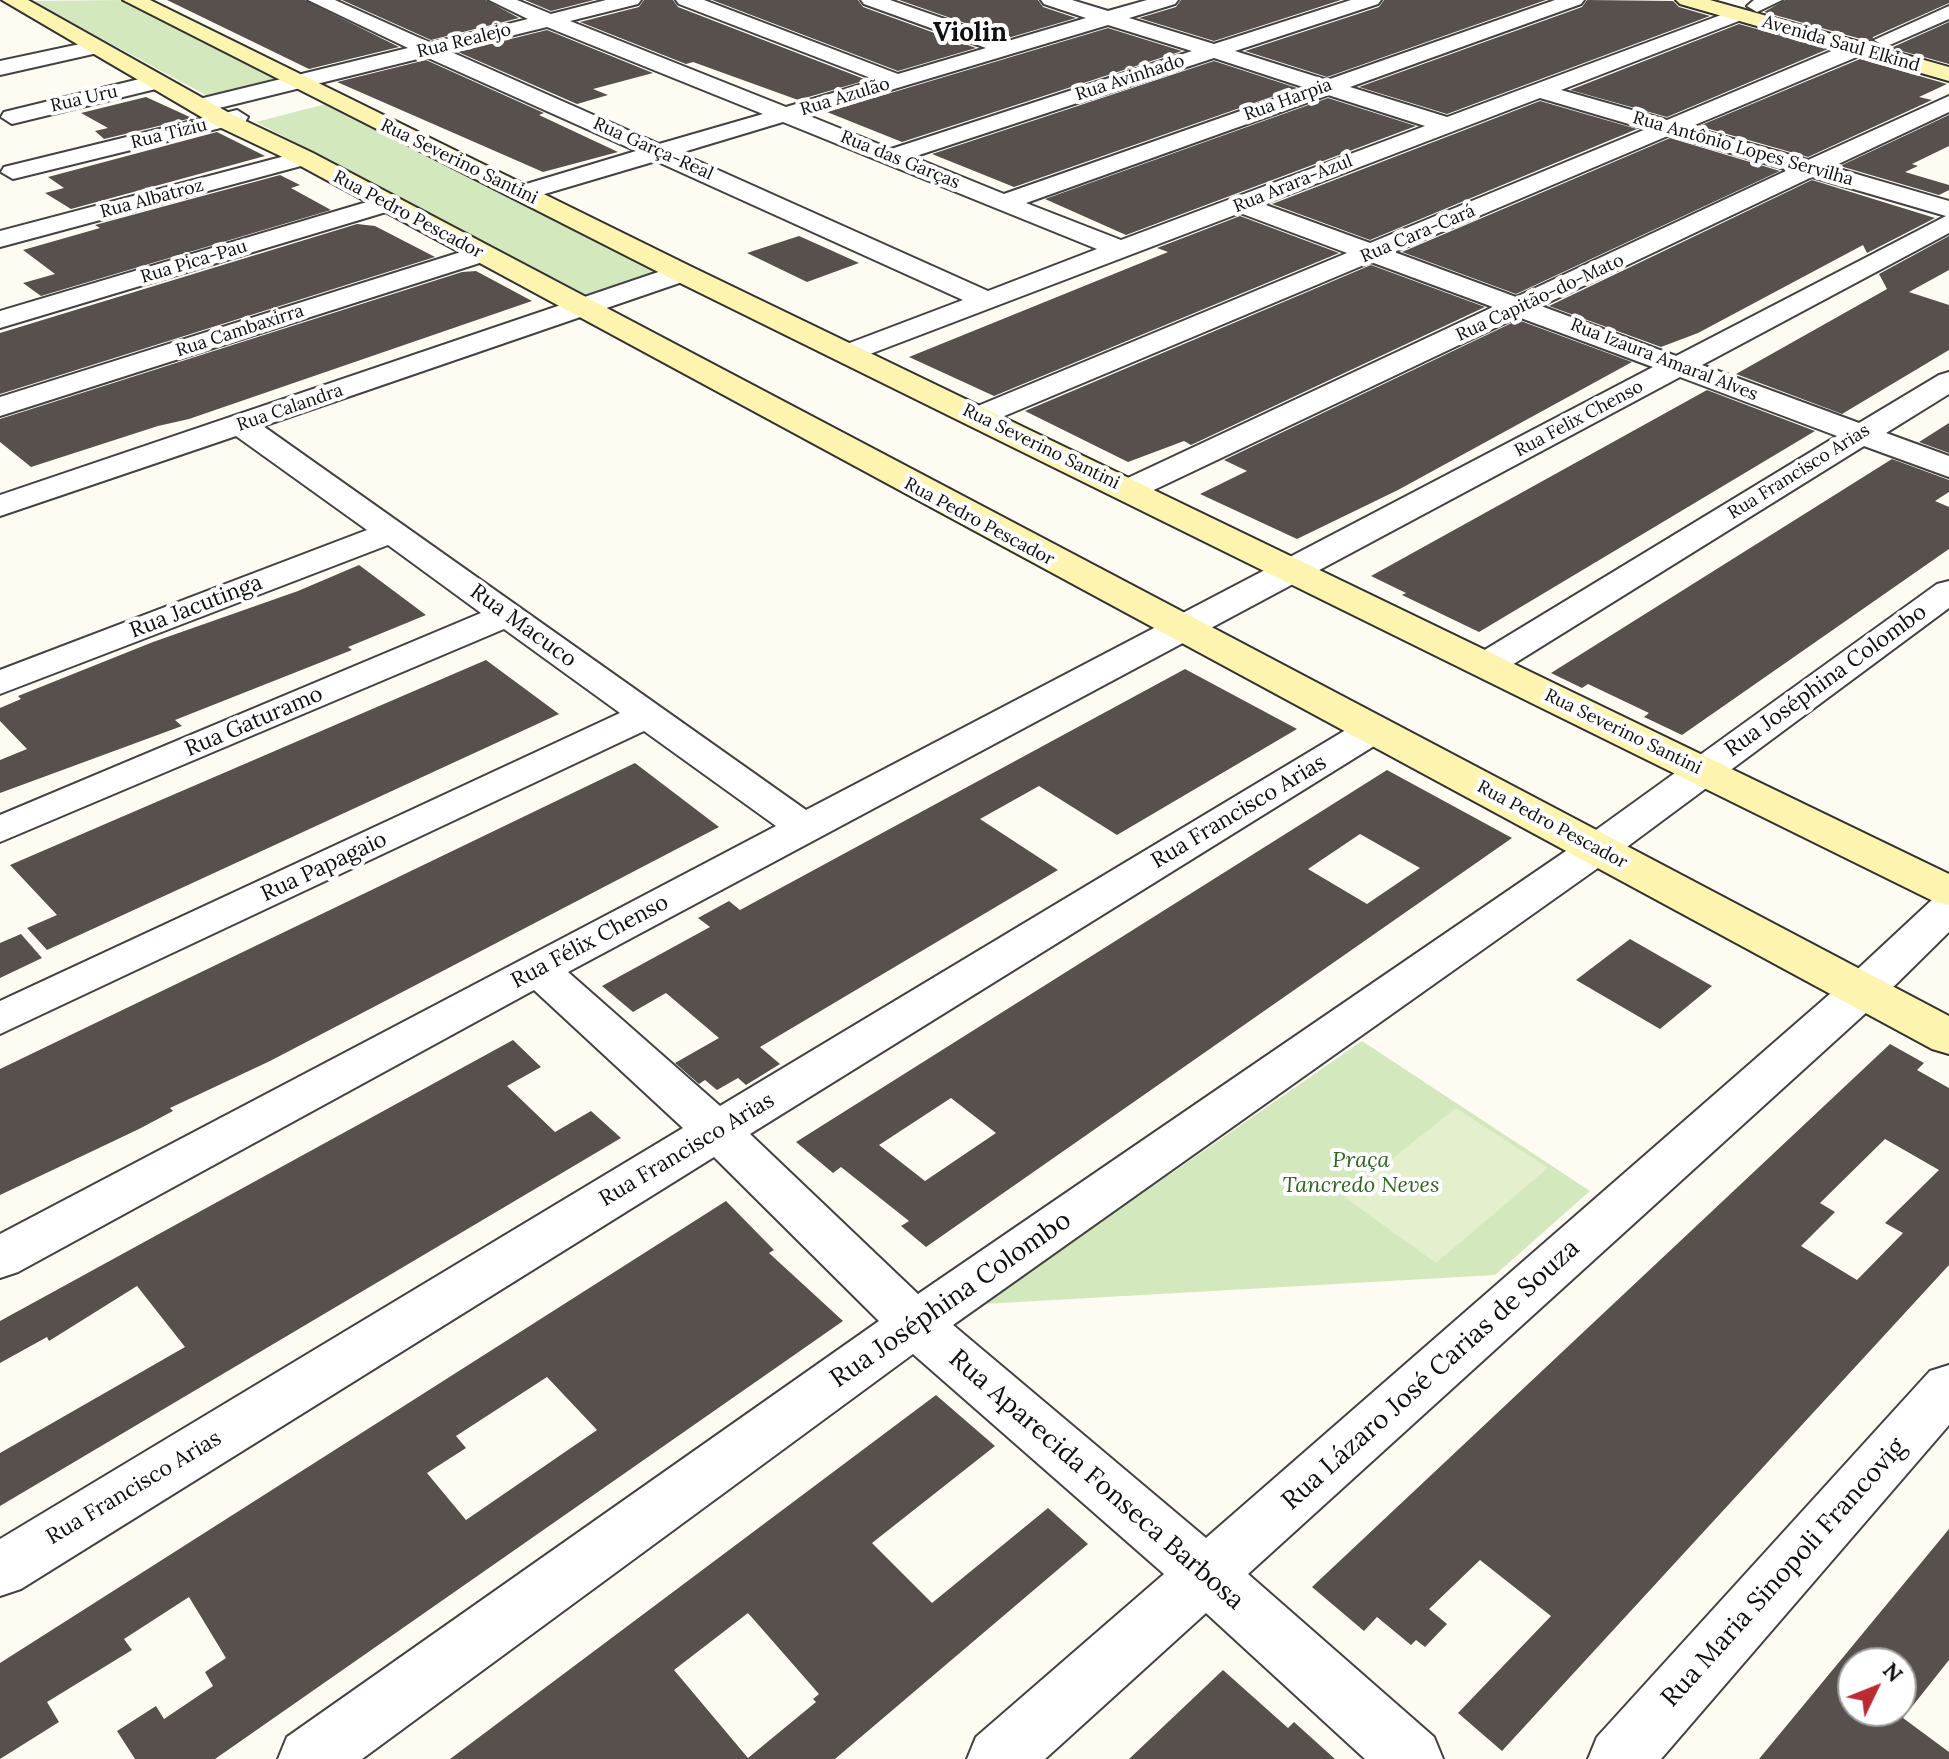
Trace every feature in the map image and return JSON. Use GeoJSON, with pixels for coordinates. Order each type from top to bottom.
{"type":"FeatureCollection","features":[{"type":"Feature","properties":{"kind":"street","name":"Rua Pedro Pescador"},"geometry":{"type":"LineString","coordinates":[[13,0],[211,113],[304,158],[579,308],[1949,1037]]}},
{"type":"Feature","properties":{"kind":"street","name":"Rua Severino Santini"},"geometry":{"type":"LineString","coordinates":[[134,0],[682,273],[1949,891]]}},
{"type":"Feature","properties":{"kind":"street","name":"Rua Garça-Real"},"geometry":{"type":"LineString","coordinates":[[318,0],[986,300]]}},
{"type":"Feature","properties":{"kind":"street","name":"Rua das Garças"},"geometry":{"type":"LineString","coordinates":[[499,0],[1122,250]]}},
{"type":"Feature","properties":{"kind":"street","name":"Rua Realejo"},"geometry":{"type":"LineString","coordinates":[[310,89],[429,50],[631,0]]}},
{"type":"Feature","properties":{"kind":"street"},"geometry":{"type":"LineString","coordinates":[[686,0],[898,81]]}},
{"type":"Feature","properties":{"kind":"street"},"geometry":{"type":"LineString","coordinates":[[871,0],[1007,48]]}},
{"type":"Feature","properties":{"kind":"street"},"geometry":{"type":"LineString","coordinates":[[1051,0],[1444,124]]}},
{"type":"Feature","properties":{"kind":"street","name":"Rua Azulão"},"geometry":{"type":"LineString","coordinates":[[522,193],[1168,0]]}},
{"type":"Feature","properties":{"kind":"street","name":"Rua Avinhado"},"geometry":{"type":"LineString","coordinates":[[890,157],[1371,0]]}},
{"type":"Feature","properties":{"kind":"street","name":"Rua Harpia"},"geometry":{"type":"LineString","coordinates":[[1004,202],[1574,0]]}},
{"type":"Feature","properties":{"kind":"street","name":"Avenida Saul Elkind"},"geometry":{"type":"LineString","coordinates":[[1687,0],[1751,5],[1949,57]]}},
{"type":"Feature","properties":{"kind":"street","name":"Avenida Saul Elkind"},"geometry":{"type":"LineString","coordinates":[[1751,5],[1856,49],[1949,74]]}},
{"type":"Feature","properties":{"kind":"street","name":"Rua Arara-Azul"},"geometry":{"type":"LineString","coordinates":[[849,353],[1243,205],[1751,5]]}},
{"type":"Feature","properties":{"kind":"street"},"geometry":{"type":"LineString","coordinates":[[1885,40],[1949,12]]}},
{"type":"Feature","properties":{"kind":"street"},"geometry":{"type":"LineString","coordinates":[[0,68],[94,47]]}},
{"type":"Feature","properties":{"kind":"street","name":"Rua Cara-Cará"},"geometry":{"type":"LineString","coordinates":[[979,416],[1856,49]]}},
{"type":"Feature","properties":{"kind":"street","name":"Rua Uru"},"geometry":{"type":"LineString","coordinates":[[6,113],[156,82]]}},
{"type":"Feature","properties":{"kind":"street"},"geometry":{"type":"LineString","coordinates":[[211,113],[310,89]]}},
{"type":"Feature","properties":{"kind":"street","name":"Rua Tiziu"},"geometry":{"type":"LineString","coordinates":[[6,113],[18,126],[14,164],[310,89]]}},
{"type":"Feature","properties":{"kind":"street","name":"Rua Antônio Lopes Servilha"},"geometry":{"type":"LineString","coordinates":[[1538,90],[1949,209]]}},
{"type":"Feature","properties":{"kind":"street","name":"Rua Capitão-do-Mato"},"geometry":{"type":"LineString","coordinates":[[1128,490],[1522,307],[1949,103]]}},
{"type":"Feature","properties":{"kind":"street","name":"Rua Albatroz"},"geometry":{"type":"LineString","coordinates":[[0,239],[304,158]]}},
{"type":"Feature","properties":{"kind":"street","name":"Rua Pica-Pau"},"geometry":{"type":"LineString","coordinates":[[0,320],[387,204]]}},
{"type":"Feature","properties":{"kind":"street","name":"Rua Izaura Amaral Alves"},"geometry":{"type":"LineString","coordinates":[[1243,205],[1949,467]]}},
{"type":"Feature","properties":{"kind":"street","name":"Rua Felix Chenso"},"geometry":{"type":"LineString","coordinates":[[1182,630],[1949,223]]}},
{"type":"Feature","properties":{"kind":"street","name":"Rua Cambaxirra"},"geometry":{"type":"LineString","coordinates":[[0,407],[480,254]]}},
{"type":"Feature","properties":{"kind":"street","name":"Rua Calandra"},"geometry":{"type":"LineString","coordinates":[[0,506],[682,273]]}},
{"type":"Feature","properties":{"kind":"street","name":"Rua Francisco Arias"},"geometry":{"type":"LineString","coordinates":[[1486,665],[1949,381]]}},
{"type":"Feature","properties":{"kind":"street","name":"Rua Macuco"},"geometry":{"type":"LineString","coordinates":[[241,425],[805,828]]}},
{"type":"Feature","properties":{"kind":"street","name":"Rua Jacutinga"},"geometry":{"type":"LineString","coordinates":[[0,683],[392,532]]}},
{"type":"Feature","properties":{"kind":"street","name":"Rua Joséphina Colombo"},"geometry":{"type":"LineString","coordinates":[[310,1759],[915,1324],[1597,849],[1949,591]]}},
{"type":"Feature","properties":{"kind":"street","name":"Rua Gaturamo"},"geometry":{"type":"LineString","coordinates":[[0,830],[507,615]]}},
{"type":"Feature","properties":{"kind":"street","name":"Rua Félix Chenso"},"geometry":{"type":"LineString","coordinates":[[0,1258],[538,969],[1182,630]]}},
{"type":"Feature","properties":{"kind":"street","name":"Rua Papagaio"},"geometry":{"type":"LineString","coordinates":[[0,1019],[647,715]]}},
{"type":"Feature","properties":{"kind":"street","name":"Rua Francisco Arias"},"geometry":{"type":"LineString","coordinates":[[0,1570],[1373,730]]}},
{"type":"Feature","properties":{"kind":"street","name":"Rua Lázaro José Carias de Souza"},"geometry":{"type":"LineString","coordinates":[[999,1759],[1863,990],[1949,908]]}},
{"type":"Feature","properties":{"kind":"street","name":"Rua Aparecida Fonseca Barbosa"},"geometry":{"type":"LineString","coordinates":[[538,969],[717,1131],[915,1324],[1207,1575],[1411,1759]]}},
{"type":"Feature","properties":{"kind":"street","name":"Rua Maria Sinopoli Francovig"},"geometry":{"type":"LineString","coordinates":[[1620,1759],[1949,1387]]}},
{"type":"Feature","properties":{"kind":"green space"},"geometry":{"type":"Polygon","coordinates":[[[126,0],[284,81],[213,99],[32,1],[126,0]]]}},
{"type":"Feature","properties":{"kind":"green space"},"geometry":{"type":"Polygon","coordinates":[[[330,103],[667,273],[592,298],[256,122],[330,103]]]}},
{"type":"Feature","properties":{"kind":"green space","name":"Praça Tancredo Neves"},"geometry":{"type":"Polygon","coordinates":[[[1362,1041],[1590,1191],[1495,1275],[983,1304],[1362,1041]]]}},
{"type":"Feature","properties":{"kind":"green space"},"geometry":{"type":"Polygon","coordinates":[[[1456,1108],[1548,1168],[1436,1263],[1344,1197],[1456,1108]]]}},
{"type":"Feature","properties":{"kind":"building"},"geometry":{"type":"Polygon","coordinates":[[[167,0],[305,0],[399,47],[309,69],[167,0]]]}},
{"type":"Feature","properties":{"kind":"building"},"geometry":{"type":"Polygon","coordinates":[[[342,0],[486,0],[519,18],[431,40],[342,0]]]}},
{"type":"Feature","properties":{"kind":"building"},"geometry":{"type":"Polygon","coordinates":[[[525,0],[594,0],[551,11],[525,0]]]}},
{"type":"Feature","properties":{"kind":"building"},"geometry":{"type":"Polygon","coordinates":[[[644,0],[673,0],[678,7],[867,80],[798,100],[693,62],[686,64],[580,22],[639,7],[644,0]]]}},
{"type":"Feature","properties":{"kind":"building"},"geometry":{"type":"Polygon","coordinates":[[[712,0],[858,0],[863,7],[976,48],[898,71],[712,0]]]}},
{"type":"Feature","properties":{"kind":"building"},"geometry":{"type":"Polygon","coordinates":[[[899,0],[1038,0],[1043,7],[1076,18],[1008,38],[899,0]]]}},
{"type":"Feature","properties":{"kind":"building"},"geometry":{"type":"Polygon","coordinates":[[[1181,0],[1341,0],[1214,41],[1139,18],[1176,7],[1181,0]]]}},
{"type":"Feature","properties":{"kind":"building"},"geometry":{"type":"Polygon","coordinates":[[[1384,0],[1546,0],[1327,77],[1245,51],[1379,7],[1384,0]]]}},
{"type":"Feature","properties":{"kind":"building"},"geometry":{"type":"Polygon","coordinates":[[[1587,0],[1673,1],[1679,7],[1710,16],[1447,114],[1359,87],[1582,7],[1587,0]]]}},
{"type":"Feature","properties":{"kind":"building"},"geometry":{"type":"Polygon","coordinates":[[[1785,0],[1949,0],[1949,3],[1873,37],[1872,42],[1764,12],[1785,0]]]}},
{"type":"Feature","properties":{"kind":"building"},"geometry":{"type":"Polygon","coordinates":[[[1949,22],[1949,64],[1891,48],[1893,47],[1949,22]]]}},
{"type":"Feature","properties":{"kind":"building"},"geometry":{"type":"Polygon","coordinates":[[[1739,24],[1828,49],[1667,117],[1570,90],[1739,24]]]}},
{"type":"Feature","properties":{"kind":"building"},"geometry":{"type":"Polygon","coordinates":[[[1108,28],[1182,51],[902,142],[827,112],[1108,28]]]}},
{"type":"Feature","properties":{"kind":"building"},"geometry":{"type":"Polygon","coordinates":[[[547,30],[653,73],[593,89],[608,95],[577,104],[458,52],[547,30]]]}},
{"type":"Feature","properties":{"kind":"building"},"geometry":{"type":"Polygon","coordinates":[[[1860,59],[1947,84],[1919,97],[1932,100],[1808,157],[1699,126],[1860,59]]]}},
{"type":"Feature","properties":{"kind":"building"},"geometry":{"type":"Polygon","coordinates":[[[426,60],[544,113],[539,115],[618,152],[543,172],[337,82],[426,60]]]}},
{"type":"Feature","properties":{"kind":"building"},"geometry":{"type":"Polygon","coordinates":[[[1214,61],[1297,88],[1014,187],[932,154],[1214,61]]]}},
{"type":"Feature","properties":{"kind":"building"},"geometry":{"type":"Polygon","coordinates":[[[146,97],[192,118],[104,139],[95,131],[108,128],[81,113],[146,97]]]}},
{"type":"Feature","properties":{"kind":"building"},"geometry":{"type":"Polygon","coordinates":[[[1328,98],[1416,126],[1126,235],[1045,199],[1328,98]]]}},
{"type":"Feature","properties":{"kind":"building"},"geometry":{"type":"Polygon","coordinates":[[[1540,101],[1637,129],[1370,240],[1272,204],[1540,101]]]}},
{"type":"Feature","properties":{"kind":"building"},"geometry":{"type":"Polygon","coordinates":[[[1949,115],[1949,146],[1912,164],[1918,166],[1905,172],[1949,185],[1949,190],[1939,195],[1840,166],[1949,115]]]}},
{"type":"Feature","properties":{"kind":"building"},"geometry":{"type":"Polygon","coordinates":[[[217,132],[265,156],[71,209],[45,193],[64,188],[48,177],[217,132]]]}},
{"type":"Feature","properties":{"kind":"building"},"geometry":{"type":"Polygon","coordinates":[[[1670,138],[1780,171],[1516,294],[1402,252],[1670,138]]]}},
{"type":"Feature","properties":{"kind":"building"},"geometry":{"type":"Polygon","coordinates":[[[280,175],[300,185],[291,188],[331,210],[41,296],[23,283],[55,274],[23,250],[100,228],[95,225],[280,175]]]}},
{"type":"Feature","properties":{"kind":"building"},"geometry":{"type":"Polygon","coordinates":[[[1812,180],[1935,218],[1867,253],[1863,245],[1698,333],[1661,347],[1549,306],[1812,180]]]}},
{"type":"Feature","properties":{"kind":"building"},"geometry":{"type":"Polygon","coordinates":[[[1240,216],[1339,253],[994,396],[909,357],[1168,252],[1157,248],[1240,216]]]}},
{"type":"Feature","properties":{"kind":"building"},"geometry":{"type":"Polygon","coordinates":[[[357,224],[375,226],[435,257],[0,394],[0,333],[357,224]]]}},
{"type":"Feature","properties":{"kind":"building"},"geometry":{"type":"Polygon","coordinates":[[[799,236],[859,263],[807,282],[747,253],[799,236]]]}},
{"type":"Feature","properties":{"kind":"building"},"geometry":{"type":"Polygon","coordinates":[[[1949,236],[1949,270],[1909,292],[1949,305],[1949,350],[1842,414],[1736,374],[1887,289],[1879,274],[1949,236]]]}},
{"type":"Feature","properties":{"kind":"building"},"geometry":{"type":"Polygon","coordinates":[[[1371,265],[1485,307],[1191,445],[1184,441],[1128,462],[1025,411],[1371,265]]]}},
{"type":"Feature","properties":{"kind":"building"},"geometry":{"type":"Polygon","coordinates":[[[476,271],[532,301],[189,419],[31,467],[0,442],[0,419],[462,272],[476,271]]]}},
{"type":"Feature","properties":{"kind":"building"},"geometry":{"type":"Polygon","coordinates":[[[1518,320],[1632,362],[1398,490],[1297,539],[1200,494],[1247,471],[1224,460],[1518,320]]]}},
{"type":"Feature","properties":{"kind":"building"},"geometry":{"type":"Polygon","coordinates":[[[1707,390],[1815,431],[1479,632],[1402,595],[1406,593],[1371,576],[1707,390]]]}},
{"type":"Feature","properties":{"kind":"building"},"geometry":{"type":"Polygon","coordinates":[[[1949,423],[1949,453],[1919,442],[1949,423]]]}},
{"type":"Feature","properties":{"kind":"building"},"geometry":{"type":"Polygon","coordinates":[[[1892,459],[1949,480],[1949,492],[1935,501],[1949,507],[1949,549],[1682,735],[1644,717],[1649,713],[1588,684],[1582,688],[1551,673],[1892,459]]]}},
{"type":"Feature","properties":{"kind":"building"},"geometry":{"type":"Polygon","coordinates":[[[359,565],[426,615],[348,647],[352,650],[175,720],[182,726],[0,793],[0,760],[27,749],[0,721],[0,708],[21,699],[18,696],[359,565]]]}},
{"type":"Feature","properties":{"kind":"building"},"geometry":{"type":"Polygon","coordinates":[[[486,660],[559,714],[47,950],[27,928],[57,915],[10,865],[486,660]]]}},
{"type":"Feature","properties":{"kind":"building"},"geometry":{"type":"Polygon","coordinates":[[[1185,669],[1297,729],[1117,835],[1039,786],[980,819],[1058,870],[760,1047],[780,1064],[746,1085],[738,1078],[717,1090],[705,1080],[699,1084],[675,1063],[719,1038],[666,993],[633,1012],[602,986],[710,927],[698,918],[729,901],[740,910],[1185,669]]]}},
{"type":"Feature","properties":{"kind":"building"},"geometry":{"type":"Polygon","coordinates":[[[635,763],[719,827],[270,1061],[170,1108],[173,1111],[139,1129],[0,1195],[0,1069],[635,763]]]}},
{"type":"Feature","properties":{"kind":"building"},"geometry":{"type":"Polygon","coordinates":[[[1387,770],[1512,838],[926,1247],[901,1226],[909,1221],[841,1167],[833,1173],[796,1142],[1387,770]],[[1360,834],[1308,869],[1367,904],[1420,868],[1360,834]],[[951,1098],[879,1145],[925,1181],[996,1133],[951,1098]]]}},
{"type":"Feature","properties":{"kind":"building"},"geometry":{"type":"Polygon","coordinates":[[[21,934],[42,958],[0,978],[0,943],[21,934]]]}},
{"type":"Feature","properties":{"kind":"building"},"geometry":{"type":"Polygon","coordinates":[[[1630,939],[1712,986],[1660,1029],[1576,980],[1630,939]]]}},
{"type":"Feature","properties":{"kind":"building"},"geometry":{"type":"Polygon","coordinates":[[[513,1040],[541,1067],[507,1086],[555,1132],[591,1111],[621,1138],[0,1506],[0,1453],[185,1347],[137,1286],[49,1341],[47,1337],[0,1363],[0,1321],[513,1040]]]}},
{"type":"Feature","properties":{"kind":"building"},"geometry":{"type":"Polygon","coordinates":[[[1890,1044],[1924,1063],[1917,1070],[1949,1088],[1949,1265],[1502,1751],[1458,1713],[1551,1616],[1480,1560],[1429,1609],[1447,1624],[1425,1647],[1416,1640],[1411,1645],[1377,1617],[1364,1631],[1312,1587],[1890,1044]],[[1885,1139],[1820,1203],[1835,1212],[1801,1246],[1857,1280],[1903,1233],[1885,1223],[1939,1170],[1885,1139]]]}},
{"type":"Feature","properties":{"kind":"building"},"geometry":{"type":"Polygon","coordinates":[[[726,1201],[774,1250],[769,1253],[843,1321],[215,1759],[135,1759],[117,1731],[156,1706],[164,1719],[213,1686],[205,1672],[226,1658],[189,1597],[124,1639],[132,1650],[47,1702],[59,1722],[0,1759],[0,1663],[726,1201]],[[547,1377],[456,1436],[466,1448],[427,1473],[466,1520],[597,1430],[547,1377]]]}},
{"type":"Feature","properties":{"kind":"building"},"geometry":{"type":"Polygon","coordinates":[[[936,1395],[995,1446],[872,1543],[932,1603],[1048,1508],[1088,1544],[835,1759],[450,1759],[936,1395]],[[748,1613],[674,1670],[748,1758],[816,1702],[813,1699],[819,1694],[748,1613]]]}},
{"type":"Feature","properties":{"kind":"building"},"geometry":{"type":"Polygon","coordinates":[[[1949,1529],[1949,1660],[1917,1700],[1917,1647],[1852,1647],[1949,1529]]]}},
{"type":"Feature","properties":{"kind":"building"},"geometry":{"type":"Polygon","coordinates":[[[1837,1665],[1837,1727],[1915,1727],[1949,1752],[1949,1759],[1759,1759],[1837,1665]]]}},
{"type":"Feature","properties":{"kind":"building"},"geometry":{"type":"Polygon","coordinates":[[[1223,1670],[1288,1728],[1294,1722],[1335,1759],[1129,1759],[1223,1670]]]}},
{"type":"Feature","properties":{"kind":"district","name":"Violin"},"geometry":{"type":"Point","coordinates":[970,34]}}]}
